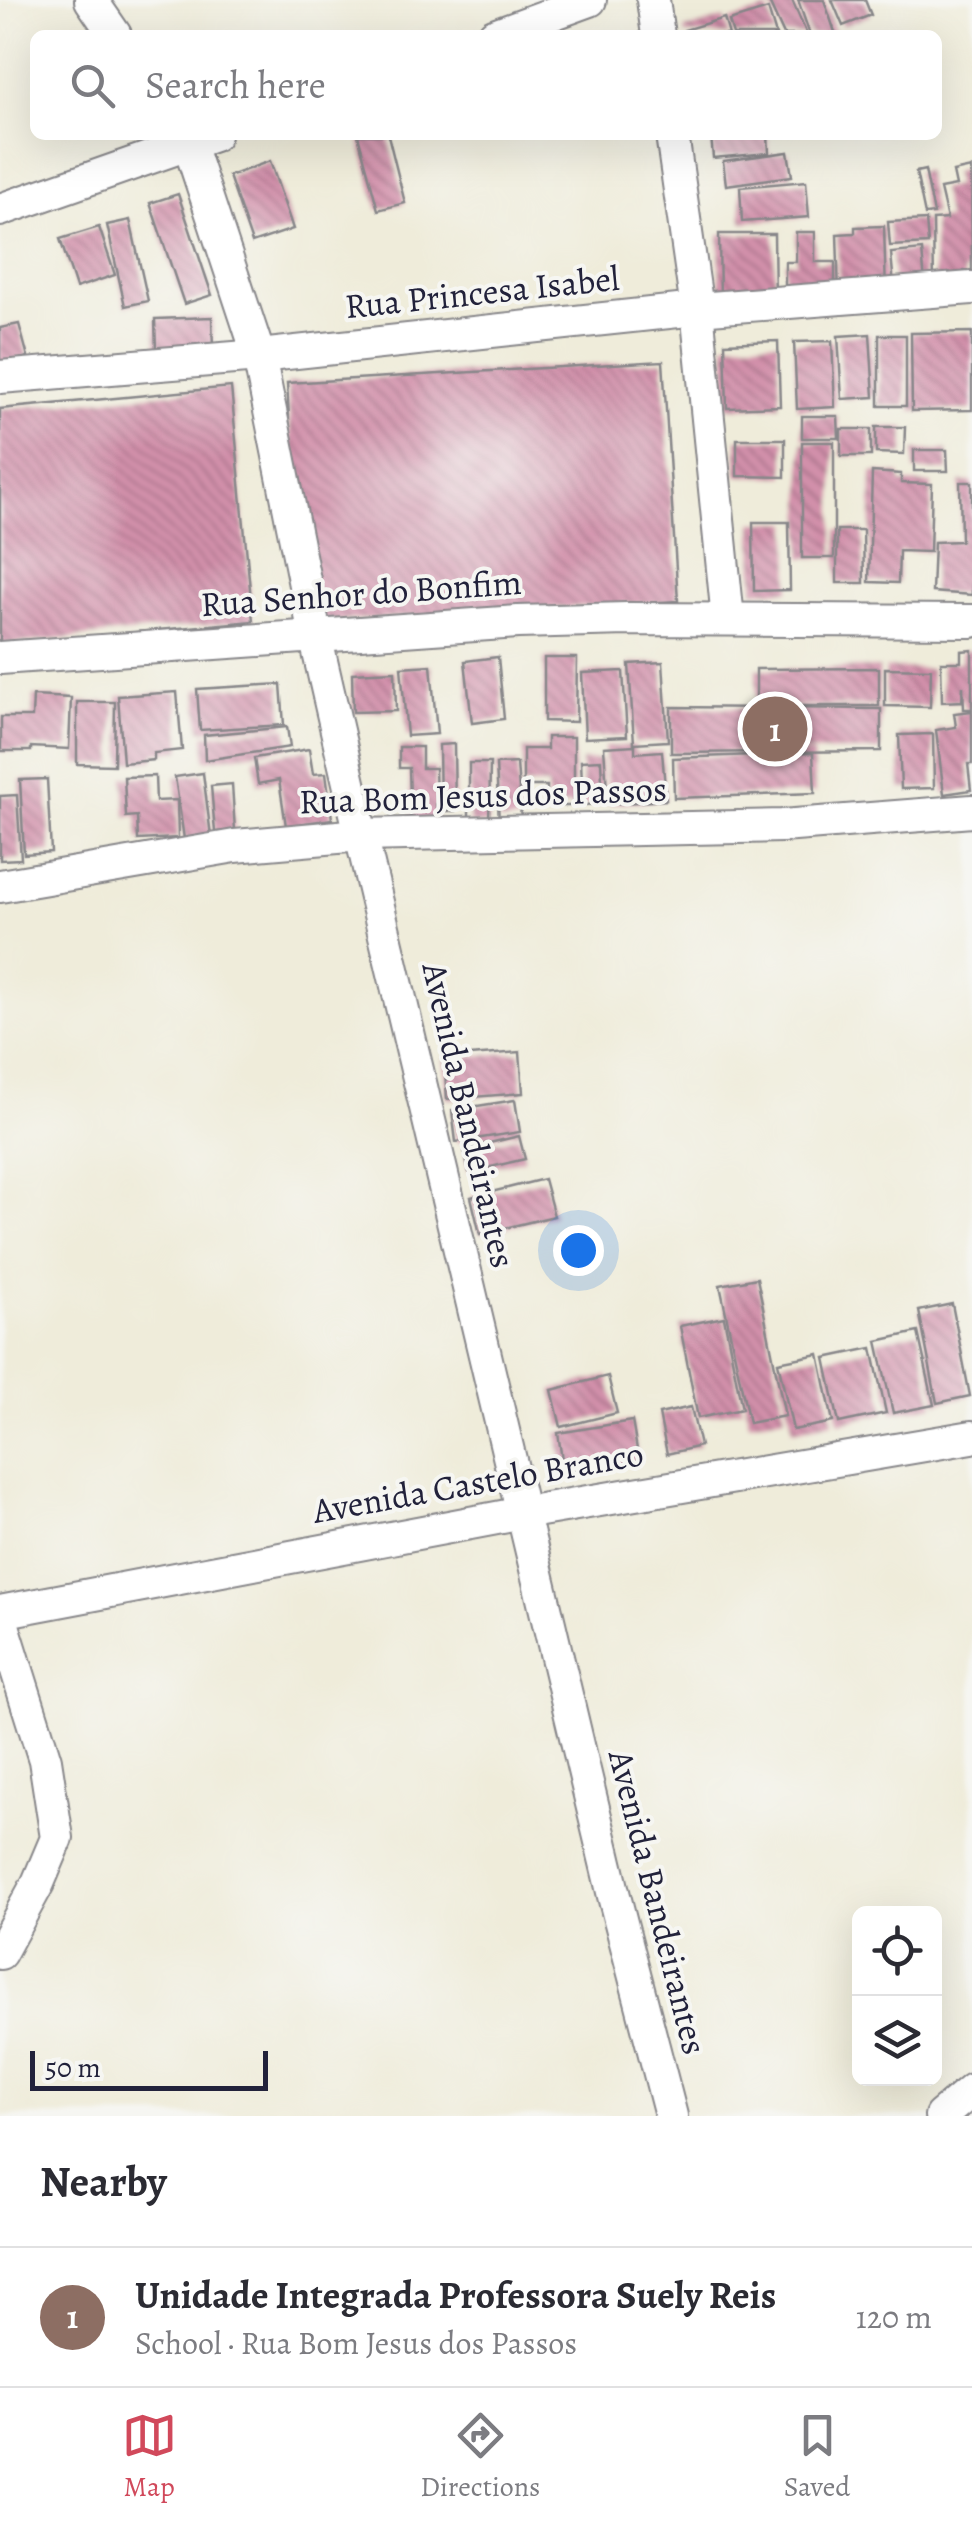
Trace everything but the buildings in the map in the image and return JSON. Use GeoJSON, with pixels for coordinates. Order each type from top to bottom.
{"type":"FeatureCollection","features":[{"type":"Feature","properties":{"kind":"street"},"geometry":{"type":"LineString","coordinates":[[91,0],[112,30]]}},
{"type":"Feature","properties":{"kind":"street"},"geometry":{"type":"LineString","coordinates":[[508,30],[590,0]]}},
{"type":"Feature","properties":{"kind":"street"},"geometry":{"type":"LineString","coordinates":[[653,0],[657,30]]}},
{"type":"Feature","properties":{"kind":"street"},"geometry":{"type":"LineString","coordinates":[[0,210],[190,140]]}},
{"type":"Feature","properties":{"kind":"street","name":"Avenida Bandeirantes"},"geometry":{"type":"LineString","coordinates":[[196,140],[259,356],[315,635],[361,835],[614,1896],[671,2116]]}},
{"type":"Feature","properties":{"kind":"street"},"geometry":{"type":"LineString","coordinates":[[673,140],[697,308],[728,618]]}},
{"type":"Feature","properties":{"kind":"street","name":"Rua Princesa Isabel"},"geometry":{"type":"LineString","coordinates":[[0,377],[259,356],[697,308],[972,288]]}},
{"type":"Feature","properties":{"kind":"street","name":"Rua Senhor do Bonfim"},"geometry":{"type":"LineString","coordinates":[[0,658],[536,622],[728,618],[972,621]]}},
{"type":"Feature","properties":{"kind":"street","name":"Rua Bom Jesus dos Passos"},"geometry":{"type":"LineString","coordinates":[[0,886],[235,846],[361,835],[763,826],[972,811]]}},
{"type":"Feature","properties":{"kind":"street","name":"Avenida Castelo Branco"},"geometry":{"type":"LineString","coordinates":[[0,1614],[523,1514],[972,1437]]}},
{"type":"Feature","properties":{"kind":"street"},"geometry":{"type":"LineString","coordinates":[[0,1614],[44,1760],[57,1838],[38,1884],[0,1953]]}},
{"type":"Feature","properties":{"kind":"street"},"geometry":{"type":"LineString","coordinates":[[941,2116],[972,2090]]}},
{"type":"Feature","properties":{"kind":"place","name":"Unidade Integrada Professora Suely Reis"},"geometry":{"type":"Point","coordinates":[775,729]}}]}
